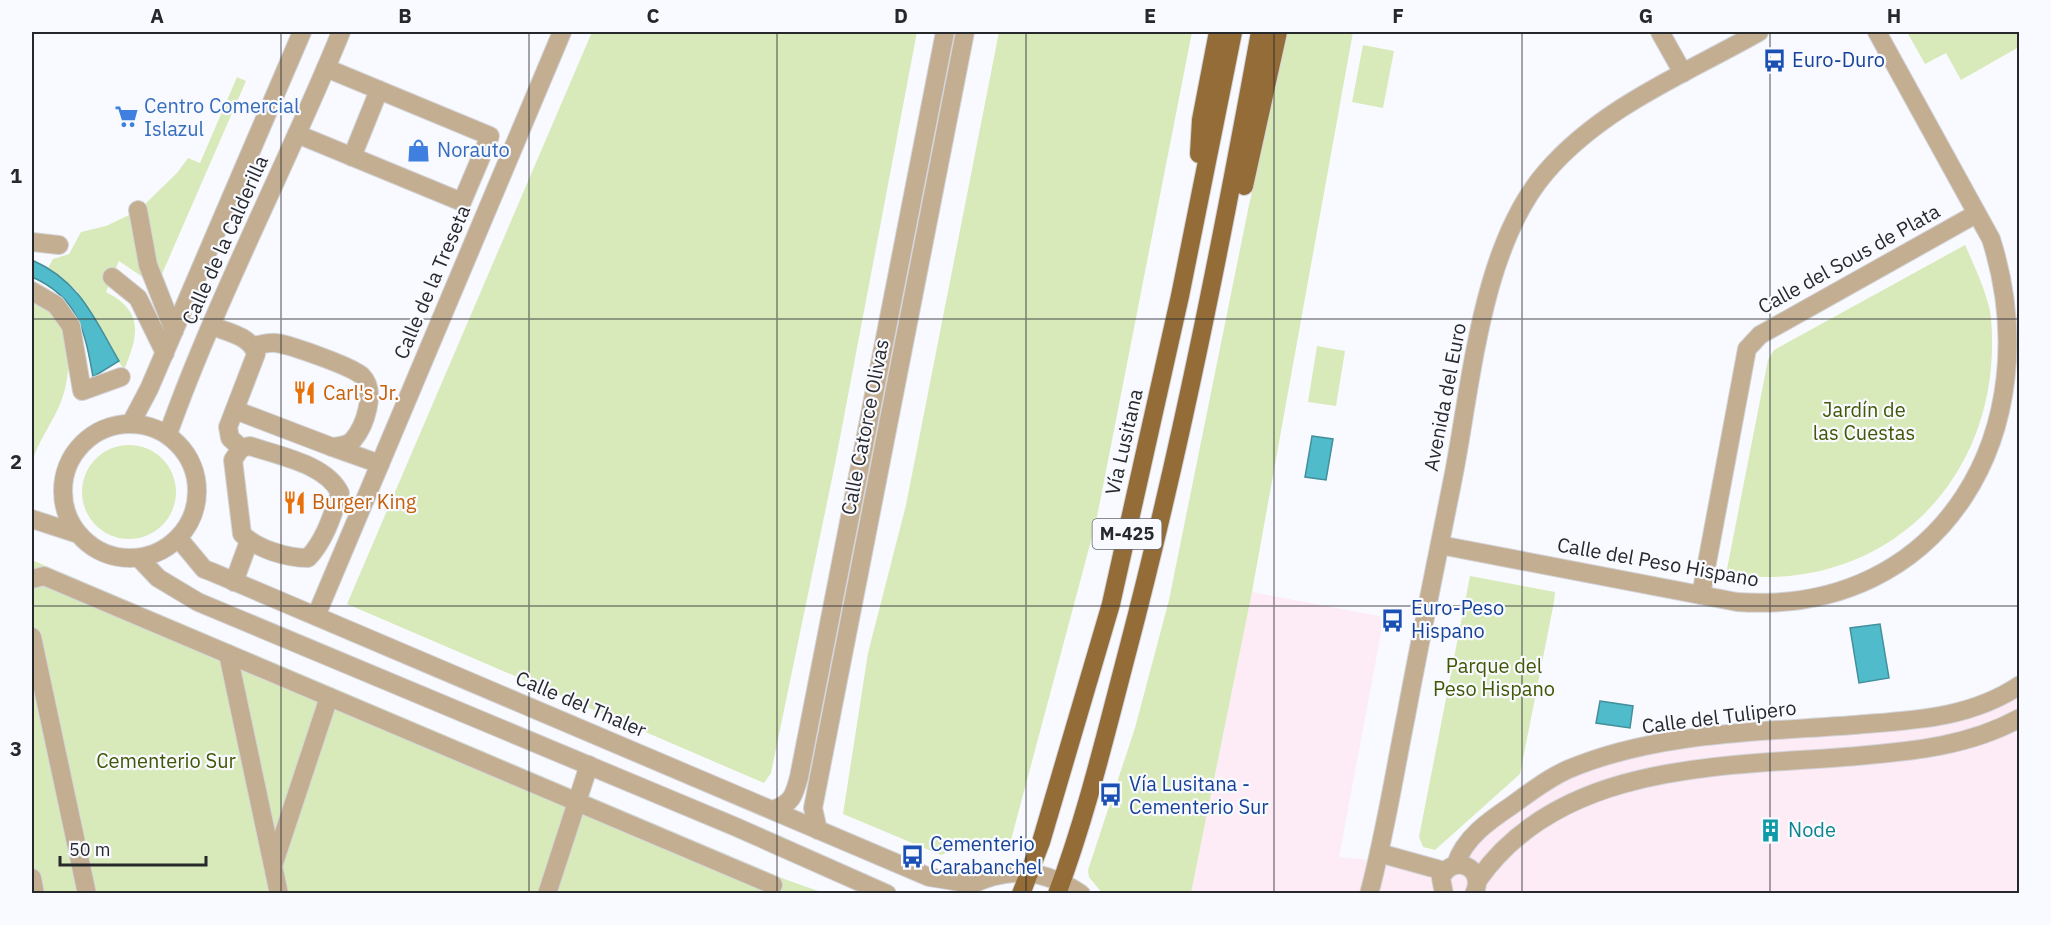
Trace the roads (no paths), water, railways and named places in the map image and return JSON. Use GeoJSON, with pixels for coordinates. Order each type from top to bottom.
{"type":"FeatureCollection","features":[{"type":"Feature","properties":{"kind":"main road"},"geometry":{"type":"LineString","coordinates":[[1201,190],[1198,168],[1201,120],[1218,32]]}},
{"type":"Feature","properties":{"kind":"main road","name":"M-425"},"geometry":{"type":"LineString","coordinates":[[1201,190],[1233,32]]}},
{"type":"Feature","properties":{"kind":"main road","name":"M-425"},"geometry":{"type":"LineString","coordinates":[[1059,887],[1138,610],[1178,444],[1223,238],[1260,32]]}},
{"type":"Feature","properties":{"kind":"main road"},"geometry":{"type":"LineString","coordinates":[[1223,238],[1240,203],[1278,32]]}},
{"type":"Feature","properties":{"kind":"main road","name":"Vía Lusitana"},"geometry":{"type":"LineString","coordinates":[[1028,872],[1041,842],[1111,604],[1180,296],[1201,190]]}},
{"type":"Feature","properties":{"kind":"main road","name":"M-425"},"geometry":{"type":"LineString","coordinates":[[1021,894],[1028,872]]}},
{"type":"Feature","properties":{"kind":"street","name":"Calle de la Calderilla"},"geometry":{"type":"LineString","coordinates":[[131,423],[165,353],[302,32]]}},
{"type":"Feature","properties":{"kind":"street","name":"Calle de la Calderilla"},"geometry":{"type":"LineString","coordinates":[[168,435],[212,326],[341,32]]}},
{"type":"Feature","properties":{"kind":"street","name":"Calle de la Treseta"},"geometry":{"type":"LineString","coordinates":[[316,616],[562,32]]}},
{"type":"Feature","properties":{"kind":"street","name":"Calle Catorce Olivas"},"geometry":{"type":"LineString","coordinates":[[773,810],[787,805],[794,798],[799,777],[945,32]]}},
{"type":"Feature","properties":{"kind":"street","name":"Calle Catorce Olivas"},"geometry":{"type":"LineString","coordinates":[[818,830],[813,808],[965,32]]}},
{"type":"Feature","properties":{"kind":"street"},"geometry":{"type":"LineString","coordinates":[[1660,32],[1683,73]]}},
{"type":"Feature","properties":{"kind":"street","name":"Avenida del Euro"},"geometry":{"type":"LineString","coordinates":[[1369,894],[1379,853],[1488,295],[1503,248],[1521,209],[1545,174],[1585,132],[1620,108],[1759,32]]}},
{"type":"Feature","properties":{"kind":"street","name":"Calle del Peso Hispano"},"geometry":{"type":"LineString","coordinates":[[1440,545],[1737,602],[1783,604],[1834,595],[1866,585],[1909,561],[1932,543],[1970,503],[1996,459],[2014,401],[2019,343],[2009,284],[2001,261],[1876,32]]}},
{"type":"Feature","properties":{"kind":"street"},"geometry":{"type":"LineString","coordinates":[[326,68],[490,136],[462,202]]}},
{"type":"Feature","properties":{"kind":"street"},"geometry":{"type":"LineString","coordinates":[[352,157],[379,90]]}},
{"type":"Feature","properties":{"kind":"street"},"geometry":{"type":"LineString","coordinates":[[297,134],[486,212]]}},
{"type":"Feature","properties":{"kind":"street"},"geometry":{"type":"LineString","coordinates":[[138,210],[148,265],[174,331]]}},
{"type":"Feature","properties":{"kind":"street","name":"Calle del Sous de Plata"},"geometry":{"type":"LineString","coordinates":[[1701,595],[1747,349],[1752,342],[1760,335],[1976,214]]}},
{"type":"Feature","properties":{"kind":"street"},"geometry":{"type":"LineString","coordinates":[[32,242],[59,245]]}},
{"type":"Feature","properties":{"kind":"street"},"geometry":{"type":"LineString","coordinates":[[112,278],[138,297],[165,353]]}},
{"type":"Feature","properties":{"kind":"street"},"geometry":{"type":"LineString","coordinates":[[32,291],[56,305],[71,326],[81,391],[121,377]]}},
{"type":"Feature","properties":{"kind":"street"},"geometry":{"type":"LineString","coordinates":[[212,326],[242,338],[254,346],[276,343],[325,359],[362,375],[368,386],[370,400],[362,422],[353,440],[345,446],[332,447]]}},
{"type":"Feature","properties":{"kind":"street"},"geometry":{"type":"LineString","coordinates":[[241,448],[230,438],[228,427],[254,363],[254,346]]}},
{"type":"Feature","properties":{"kind":"street"},"geometry":{"type":"LineString","coordinates":[[235,410],[380,464]]}},
{"type":"Feature","properties":{"kind":"street"},"geometry":{"type":"LineString","coordinates":[[32,519],[75,533],[104,555],[140,559],[161,552],[179,539],[191,522],[198,490],[190,459],[168,435],[157,428],[131,423],[101,429],[77,448],[63,475],[63,506],[75,533]]}},
{"type":"Feature","properties":{"kind":"street"},"geometry":{"type":"LineString","coordinates":[[250,446],[323,472],[335,483],[339,493],[319,546],[308,558],[295,558],[249,541],[242,534],[238,519],[233,460],[241,448],[250,446]]}},
{"type":"Feature","properties":{"kind":"street","name":"Calle del Thaler"},"geometry":{"type":"LineString","coordinates":[[179,539],[204,569],[234,582],[928,877],[960,882],[980,880]]}},
{"type":"Feature","properties":{"kind":"street"},"geometry":{"type":"LineString","coordinates":[[234,582],[249,541]]}},
{"type":"Feature","properties":{"kind":"street"},"geometry":{"type":"LineString","coordinates":[[140,559],[158,578],[198,602],[589,765],[887,894]]}},
{"type":"Feature","properties":{"kind":"street"},"geometry":{"type":"LineString","coordinates":[[32,579],[44,576],[773,885]]}},
{"type":"Feature","properties":{"kind":"street"},"geometry":{"type":"LineString","coordinates":[[32,637],[87,894]]}},
{"type":"Feature","properties":{"kind":"street"},"geometry":{"type":"LineString","coordinates":[[228,654],[279,894]]}},
{"type":"Feature","properties":{"kind":"street","name":"Calle del Tulipero"},"geometry":{"type":"LineString","coordinates":[[1450,867],[1484,824],[1567,770],[1614,753],[1711,736],[1939,718],[1989,703],[2019,685]]}},
{"type":"Feature","properties":{"kind":"street"},"geometry":{"type":"LineString","coordinates":[[273,866],[329,697]]}},
{"type":"Feature","properties":{"kind":"street"},"geometry":{"type":"LineString","coordinates":[[1476,887],[1495,855],[1521,833],[1554,812],[1601,789],[1663,774],[1954,745],[1995,731],[2019,718]]}},
{"type":"Feature","properties":{"kind":"street"},"geometry":{"type":"LineString","coordinates":[[547,894],[589,765]]}},
{"type":"Feature","properties":{"kind":"street"},"geometry":{"type":"LineString","coordinates":[[1379,853],[1450,867],[1470,867],[1476,887]]}},
{"type":"Feature","properties":{"kind":"street"},"geometry":{"type":"LineString","coordinates":[[1444,894],[1440,885],[1450,867]]}},
{"type":"Feature","properties":{"kind":"street"},"geometry":{"type":"LineString","coordinates":[[955,894],[980,880],[1004,874],[1028,872],[1059,887],[1081,894]]}},
{"type":"Feature","properties":{"kind":"street"},"geometry":{"type":"LineString","coordinates":[[32,878],[35,894]]}},
{"type":"Feature","properties":{"kind":"water"},"geometry":{"type":"Polygon","coordinates":[[[32,260],[62,279],[74,290],[93,316],[119,361],[93,377],[87,345],[77,317],[60,295],[48,285],[32,277],[32,260]]]}},
{"type":"Feature","properties":{"kind":"water"},"geometry":{"type":"Polygon","coordinates":[[[1312,436],[1333,439],[1326,480],[1305,477],[1312,436]]]}},
{"type":"Feature","properties":{"kind":"water"},"geometry":{"type":"Polygon","coordinates":[[[1880,624],[1889,678],[1859,683],[1850,628],[1880,624]]]}},
{"type":"Feature","properties":{"kind":"water"},"geometry":{"type":"Polygon","coordinates":[[[1600,701],[1633,706],[1630,728],[1596,723],[1600,701]]]}},
{"type":"Feature","properties":{"kind":"place","name":"Euro-Duro"},"geometry":{"type":"Point","coordinates":[1774,60]}},
{"type":"Feature","properties":{"kind":"place","name":"Centro Comercial Islazul"},"geometry":{"type":"Point","coordinates":[126,117]}},
{"type":"Feature","properties":{"kind":"place","name":"Norauto"},"geometry":{"type":"Point","coordinates":[419,150]}},
{"type":"Feature","properties":{"kind":"place","name":"Carl's Jr."},"geometry":{"type":"Point","coordinates":[305,393]}},
{"type":"Feature","properties":{"kind":"place","name":"Burger King"},"geometry":{"type":"Point","coordinates":[294,502]}},
{"type":"Feature","properties":{"kind":"place","name":"Euro-Peso Hispano"},"geometry":{"type":"Point","coordinates":[1393,620]}},
{"type":"Feature","properties":{"kind":"place","name":"Vía Lusitana - Cementerio Sur"},"geometry":{"type":"Point","coordinates":[1111,795]}},
{"type":"Feature","properties":{"kind":"place","name":"Node"},"geometry":{"type":"Point","coordinates":[1770,830]}},
{"type":"Feature","properties":{"kind":"place","name":"Cementerio Carabanchel"},"geometry":{"type":"Point","coordinates":[912,856]}},
{"type":"Feature","properties":{"kind":"park label","name":"Jardín de las Cuestas"},"geometry":{"type":"Point","coordinates":[1864,422]}},
{"type":"Feature","properties":{"kind":"park label","name":"Parque del Peso Hispano"},"geometry":{"type":"Point","coordinates":[1494,678]}},
{"type":"Feature","properties":{"kind":"park label","name":"Cementerio Sur"},"geometry":{"type":"Point","coordinates":[166,761]}}]}
